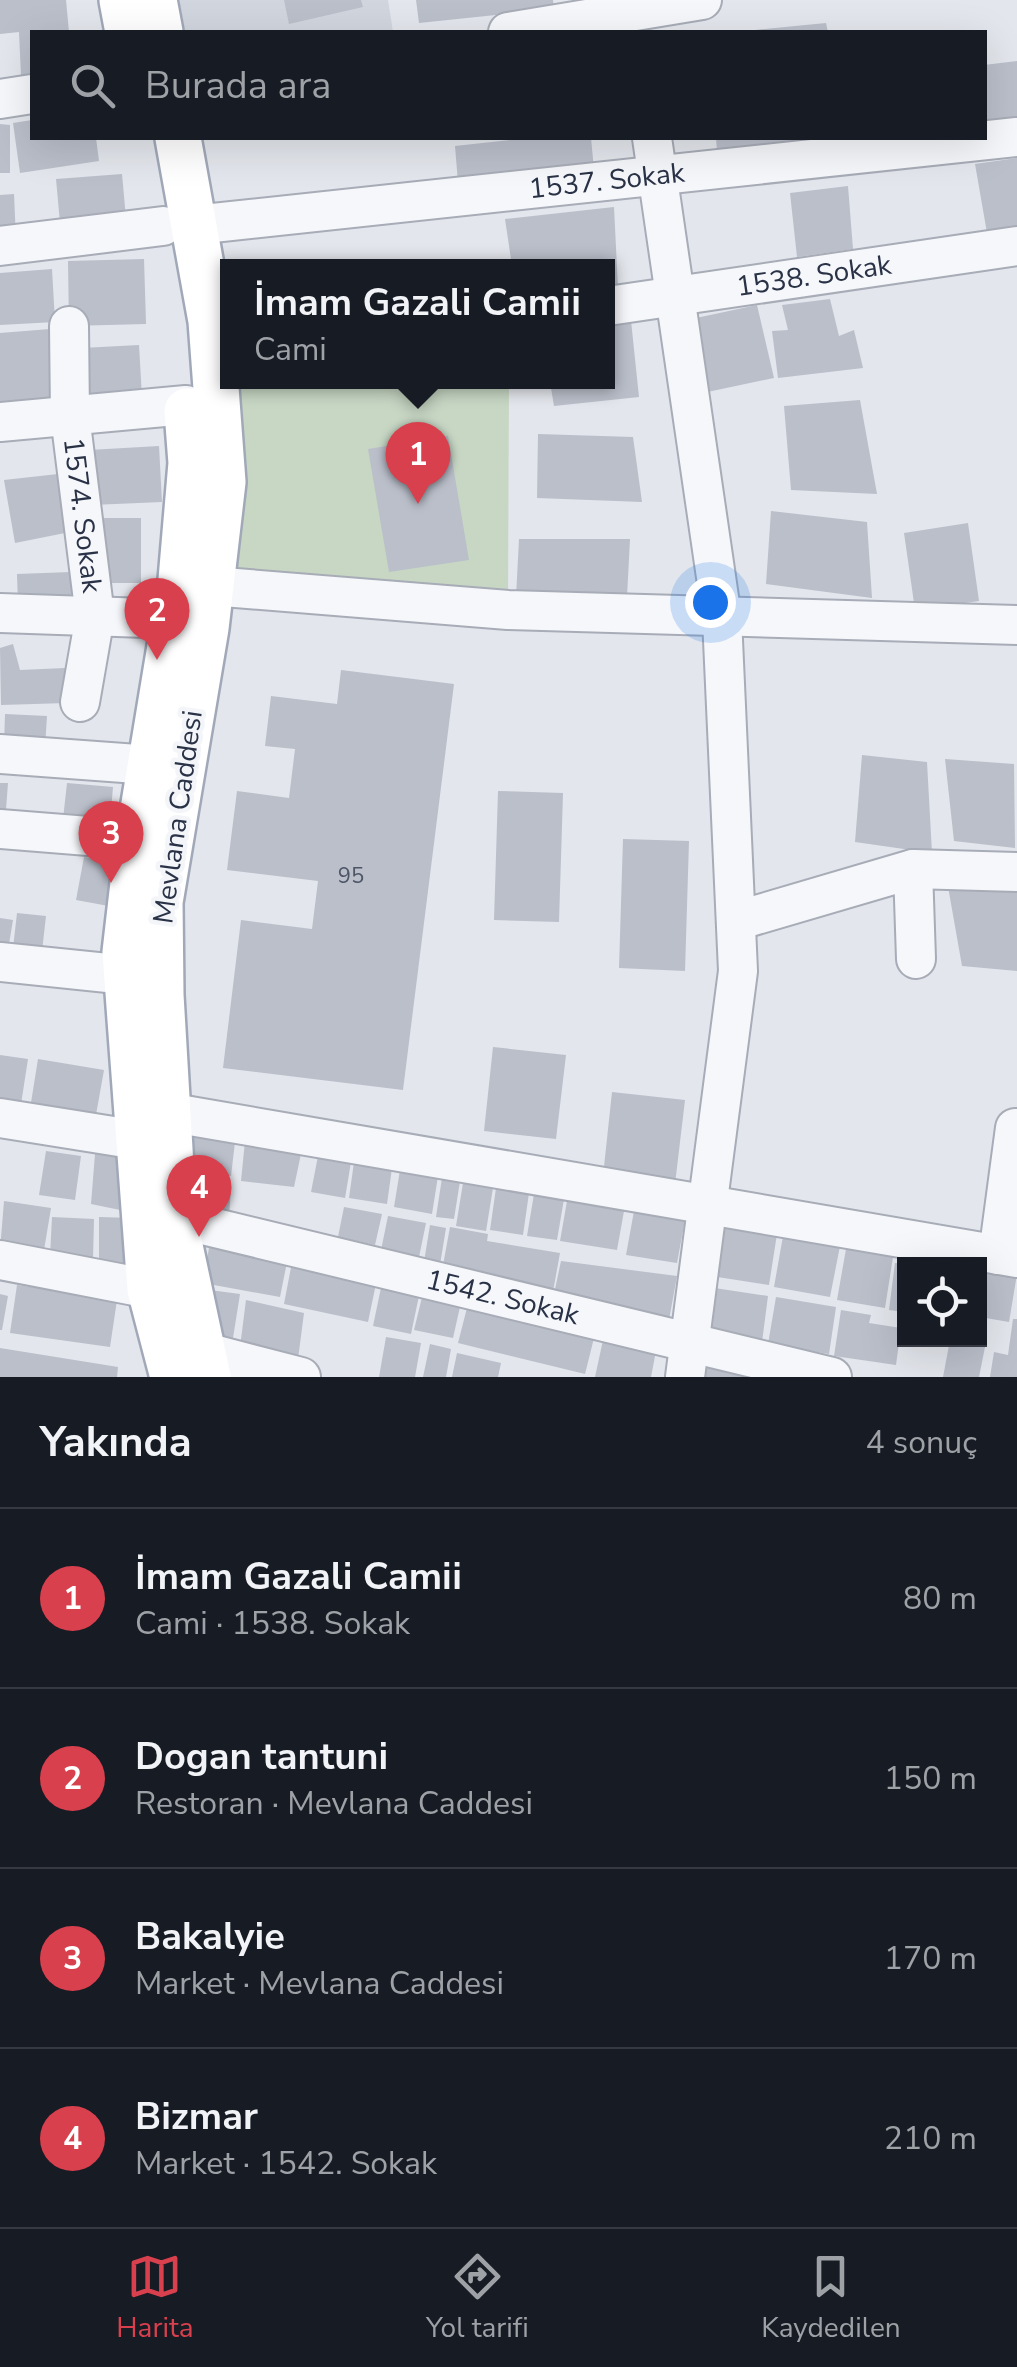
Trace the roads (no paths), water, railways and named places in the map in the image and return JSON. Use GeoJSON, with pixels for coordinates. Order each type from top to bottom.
{"type":"FeatureCollection","features":[{"type":"Feature","properties":{"kind":"main road"},"geometry":{"type":"LineString","coordinates":[[122,0],[128,30]]}},
{"type":"Feature","properties":{"kind":"main road"},"geometry":{"type":"LineString","coordinates":[[154,0],[160,30]]}},
{"type":"Feature","properties":{"kind":"main road","name":"Mevlana Caddesi"},"geometry":{"type":"LineString","coordinates":[[148,140],[179,226]]}},
{"type":"Feature","properties":{"kind":"main road","name":"Mevlana Caddesi"},"geometry":{"type":"LineString","coordinates":[[178,140],[180,316],[209,384],[223,482],[160,902],[150,1289],[194,1368]]}},
{"type":"Feature","properties":{"kind":"main road","name":"Mevlana Caddesi"},"geometry":{"type":"LineString","coordinates":[[194,1368],[174,1218],[152,1126],[127,975],[138,840],[175,619],[191,463],[209,384]]}},
{"type":"Feature","properties":{"kind":"street"},"geometry":{"type":"LineString","coordinates":[[522,30],[702,0]]}},
{"type":"Feature","properties":{"kind":"street"},"geometry":{"type":"LineString","coordinates":[[0,100],[30,94]]}},
{"type":"Feature","properties":{"kind":"street","name":"1537. Sokak"},"geometry":{"type":"LineString","coordinates":[[987,139],[1017,137]]}},
{"type":"Feature","properties":{"kind":"street","name":"1537. Sokak"},"geometry":{"type":"LineString","coordinates":[[0,246],[179,226],[654,156],[960,140]]}},
{"type":"Feature","properties":{"kind":"street"},"geometry":{"type":"LineString","coordinates":[[654,156],[722,618],[738,971],[687,1360]]}},
{"type":"Feature","properties":{"kind":"street","name":"1538. Sokak"},"geometry":{"type":"LineString","coordinates":[[615,305],[1017,246]]}},
{"type":"Feature","properties":{"kind":"street","name":"1574. Sokak"},"geometry":{"type":"LineString","coordinates":[[69,326],[70,416],[95,616],[80,702]]}},
{"type":"Feature","properties":{"kind":"street"},"geometry":{"type":"LineString","coordinates":[[0,422],[70,416],[209,384]]}},
{"type":"Feature","properties":{"kind":"street"},"geometry":{"type":"LineString","coordinates":[[210,586],[508,610],[1017,625]]}},
{"type":"Feature","properties":{"kind":"street"},"geometry":{"type":"LineString","coordinates":[[0,613],[175,619]]}},
{"type":"Feature","properties":{"kind":"street"},"geometry":{"type":"LineString","coordinates":[[0,754],[150,764]]}},
{"type":"Feature","properties":{"kind":"street"},"geometry":{"type":"LineString","coordinates":[[0,828],[138,840]]}},
{"type":"Feature","properties":{"kind":"street"},"geometry":{"type":"LineString","coordinates":[[736,921],[913,869],[1017,872]]}},
{"type":"Feature","properties":{"kind":"street"},"geometry":{"type":"LineString","coordinates":[[913,869],[916,960]]}},
{"type":"Feature","properties":{"kind":"street"},"geometry":{"type":"LineString","coordinates":[[0,962],[127,975]]}},
{"type":"Feature","properties":{"kind":"street"},"geometry":{"type":"LineString","coordinates":[[0,1118],[152,1126],[710,1203],[1008,1256],[1015,1128]]}},
{"type":"Feature","properties":{"kind":"street","name":"1542. Sokak"},"geometry":{"type":"LineString","coordinates":[[174,1218],[687,1360],[832,1377]]}},
{"type":"Feature","properties":{"kind":"street"},"geometry":{"type":"LineString","coordinates":[[0,1260],[150,1289]]}},
{"type":"Feature","properties":{"kind":"street"},"geometry":{"type":"LineString","coordinates":[[194,1368],[301,1377]]}},
{"type":"Feature","properties":{"kind":"place","name":"İmam Gazali Camii"},"geometry":{"type":"Point","coordinates":[418,504]}},
{"type":"Feature","properties":{"kind":"place","name":"Dogan tantuni"},"geometry":{"type":"Point","coordinates":[157,660]}},
{"type":"Feature","properties":{"kind":"place","name":"Bakalyie"},"geometry":{"type":"Point","coordinates":[111,883]}},
{"type":"Feature","properties":{"kind":"place","name":"Bizmar"},"geometry":{"type":"Point","coordinates":[199,1237]}}]}
